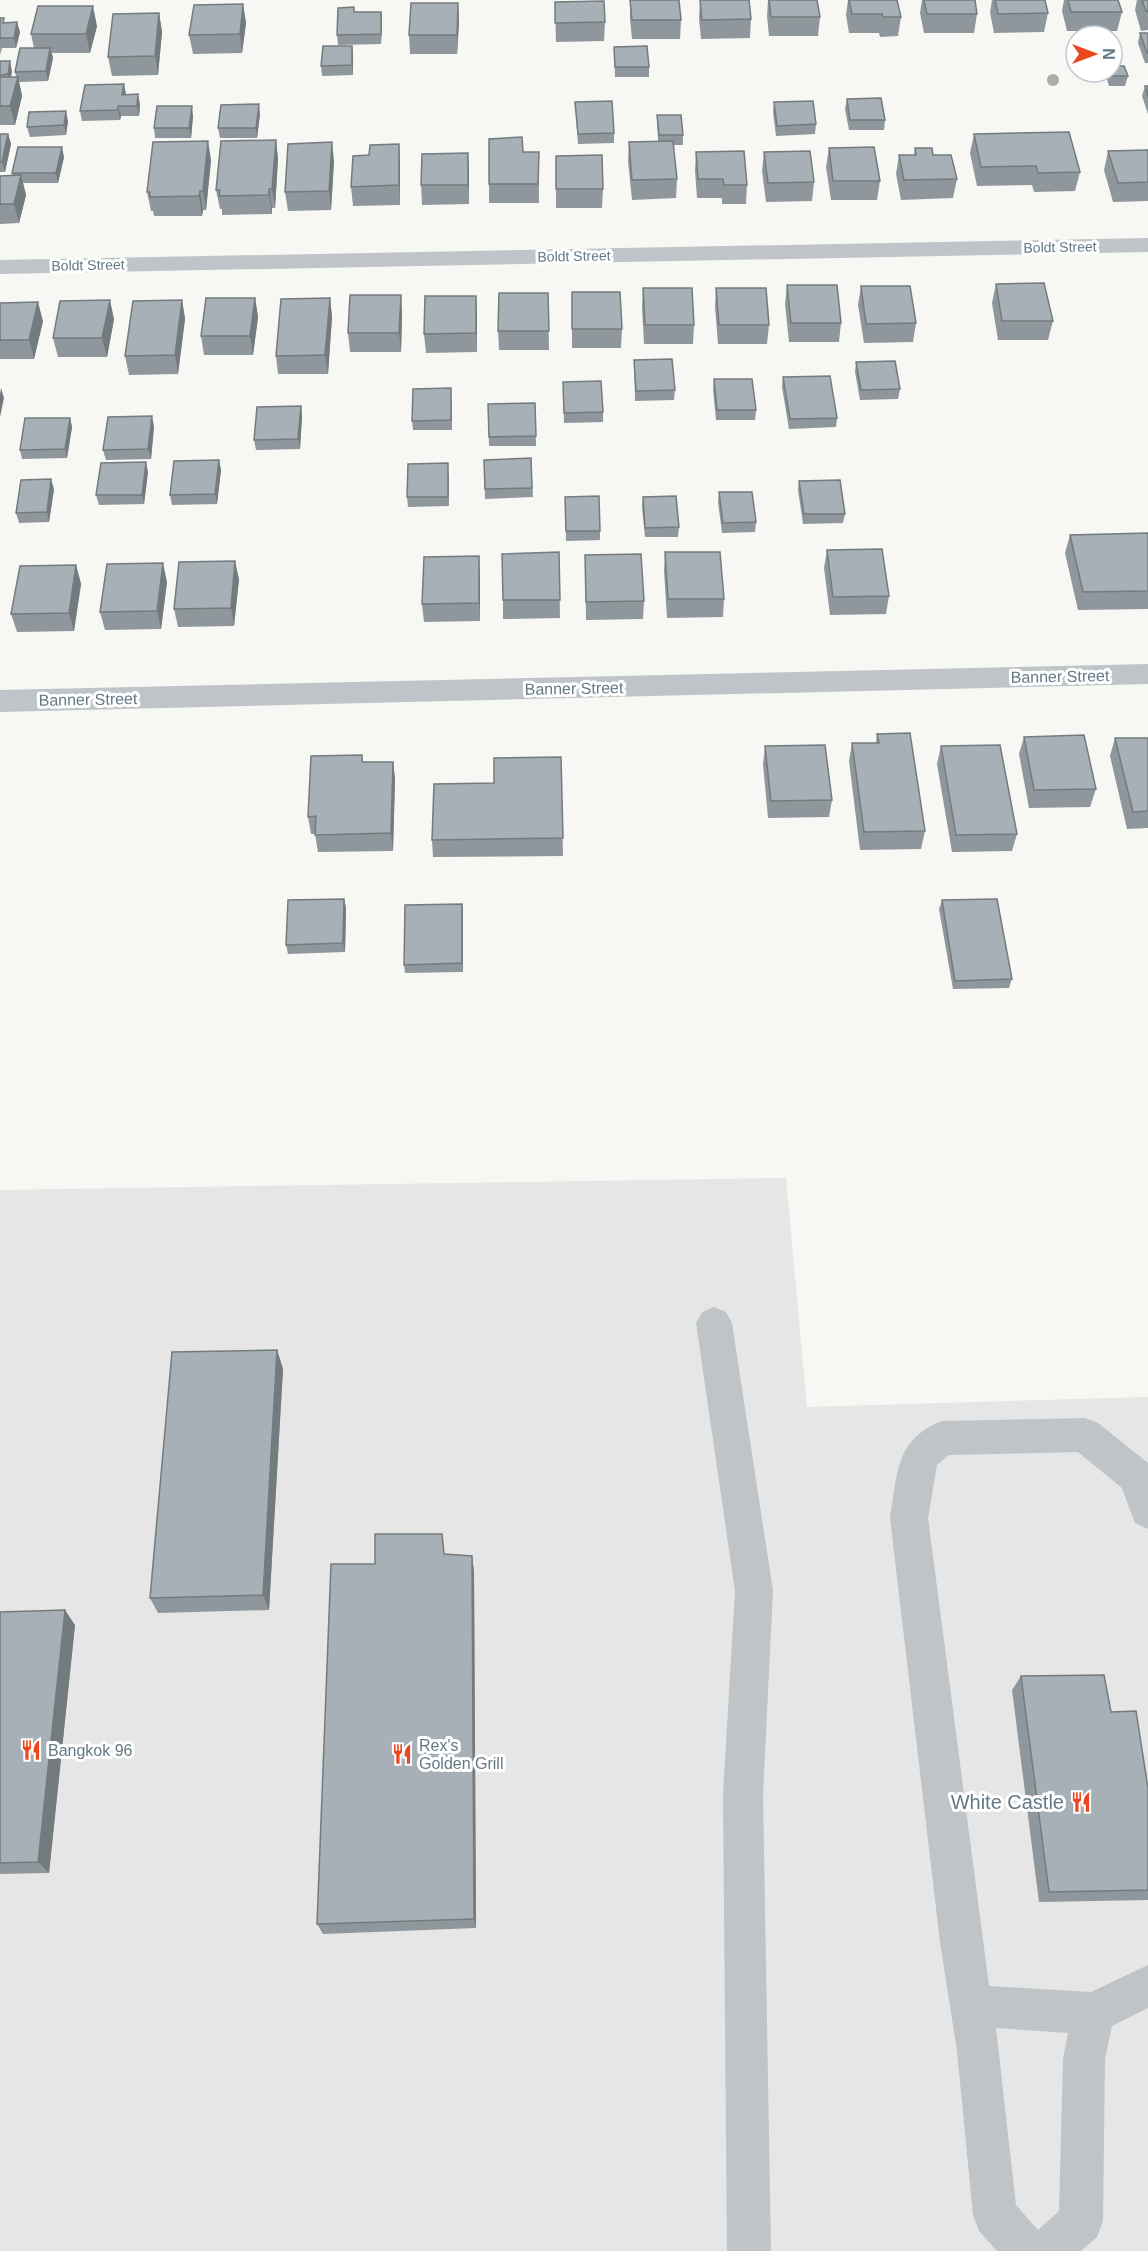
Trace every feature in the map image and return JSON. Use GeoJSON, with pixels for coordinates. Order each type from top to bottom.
{"type":"FeatureCollection","features":[{"type":"Feature","properties":{"kind":"street","name":"Boldt Street"},"geometry":{"type":"LineString","coordinates":[[0,267],[1148,245]]}},
{"type":"Feature","properties":{"kind":"street","name":"Banner Street"},"geometry":{"type":"LineString","coordinates":[[0,701],[1148,674]]}},
{"type":"Feature","properties":{"kind":"street"},"geometry":{"type":"LineString","coordinates":[[714,1323],[754,1591],[743,1794],[749,2251]]}},
{"type":"Feature","properties":{"kind":"street"},"geometry":{"type":"LineString","coordinates":[[1027,2251],[995,2215],[909,1518],[920,1456],[942,1438],[1085,1435],[1137,1477],[1148,1511]]}},
{"type":"Feature","properties":{"kind":"street"},"geometry":{"type":"LineString","coordinates":[[971,2007],[1093,2013],[1148,1986]]}},
{"type":"Feature","properties":{"kind":"street"},"geometry":{"type":"LineString","coordinates":[[1047,2251],[1081,2221],[1084,2059],[1093,2013]]}},
{"type":"Feature","properties":{"kind":"shaded area"},"geometry":{"type":"Polygon","coordinates":[[[786,1178],[807,1407],[1148,1397],[1148,2251],[0,2251],[0,1190],[786,1178]]]}},
{"type":"Feature","properties":{"kind":"building"},"geometry":{"type":"Polygon","coordinates":[[[630,0],[679,0],[681,20],[632,20],[630,0]]]}},
{"type":"Feature","properties":{"kind":"building"},"geometry":{"type":"Polygon","coordinates":[[[700,0],[749,0],[751,19],[702,20],[700,0]]]}},
{"type":"Feature","properties":{"kind":"building"},"geometry":{"type":"Polygon","coordinates":[[[769,0],[817,0],[820,17],[771,17],[769,0]]]}},
{"type":"Feature","properties":{"kind":"building"},"geometry":{"type":"Polygon","coordinates":[[[849,0],[897,0],[901,17],[883,17],[882,14],[852,14],[849,0]]]}},
{"type":"Feature","properties":{"kind":"building"},"geometry":{"type":"Polygon","coordinates":[[[924,0],[975,0],[977,14],[927,14],[924,0]]]}},
{"type":"Feature","properties":{"kind":"building"},"geometry":{"type":"Polygon","coordinates":[[[995,0],[1045,0],[1048,13],[998,14],[995,0]]]}},
{"type":"Feature","properties":{"kind":"building"},"geometry":{"type":"Polygon","coordinates":[[[1068,0],[1118,0],[1122,12],[1071,12],[1068,0]]]}},
{"type":"Feature","properties":{"kind":"building"},"geometry":{"type":"Polygon","coordinates":[[[1142,0],[1148,0],[1148,11],[1146,11],[1142,0]]]}},
{"type":"Feature","properties":{"kind":"building"},"geometry":{"type":"Polygon","coordinates":[[[604,1],[605,22],[555,23],[555,2],[604,1]]]}},
{"type":"Feature","properties":{"kind":"building"},"geometry":{"type":"Polygon","coordinates":[[[411,3],[458,3],[457,35],[409,35],[411,3]]]}},
{"type":"Feature","properties":{"kind":"building"},"geometry":{"type":"Polygon","coordinates":[[[243,4],[240,34],[189,35],[194,5],[243,4]]]}},
{"type":"Feature","properties":{"kind":"building"},"geometry":{"type":"Polygon","coordinates":[[[38,6],[93,6],[86,34],[31,34],[38,6]]]}},
{"type":"Feature","properties":{"kind":"building"},"geometry":{"type":"Polygon","coordinates":[[[354,7],[354,12],[381,12],[381,34],[337,35],[338,8],[354,7]]]}},
{"type":"Feature","properties":{"kind":"building"},"geometry":{"type":"Polygon","coordinates":[[[159,13],[155,56],[108,57],[113,14],[159,13]]]}},
{"type":"Feature","properties":{"kind":"building"},"geometry":{"type":"Polygon","coordinates":[[[0,18],[4,18],[3,23],[17,22],[14,38],[0,38],[0,18]]]}},
{"type":"Feature","properties":{"kind":"building"},"geometry":{"type":"Polygon","coordinates":[[[1140,33],[1148,33],[1148,53],[1147,53],[1140,33]]]}},
{"type":"Feature","properties":{"kind":"building"},"geometry":{"type":"Polygon","coordinates":[[[323,46],[352,46],[352,65],[321,66],[323,46]]]}},
{"type":"Feature","properties":{"kind":"building"},"geometry":{"type":"Polygon","coordinates":[[[647,46],[649,67],[615,67],[614,47],[647,46]]]}},
{"type":"Feature","properties":{"kind":"building"},"geometry":{"type":"Polygon","coordinates":[[[20,48],[50,48],[46,71],[15,72],[20,48]]]}},
{"type":"Feature","properties":{"kind":"building"},"geometry":{"type":"Polygon","coordinates":[[[0,61],[10,61],[8,74],[0,75],[0,61]]]}},
{"type":"Feature","properties":{"kind":"building"},"geometry":{"type":"Polygon","coordinates":[[[0,77],[18,77],[10,106],[0,106],[0,77]]]}},
{"type":"Feature","properties":{"kind":"building"},"geometry":{"type":"Polygon","coordinates":[[[124,84],[122,95],[138,94],[137,106],[118,106],[118,110],[80,111],[85,85],[124,84]]]}},
{"type":"Feature","properties":{"kind":"building"},"geometry":{"type":"Polygon","coordinates":[[[881,98],[885,120],[850,120],[847,99],[881,98]]]}},
{"type":"Feature","properties":{"kind":"building"},"geometry":{"type":"Polygon","coordinates":[[[612,101],[614,133],[578,134],[575,102],[612,101]]]}},
{"type":"Feature","properties":{"kind":"building"},"geometry":{"type":"Polygon","coordinates":[[[813,101],[816,124],[777,126],[774,102],[813,101]]]}},
{"type":"Feature","properties":{"kind":"building"},"geometry":{"type":"Polygon","coordinates":[[[259,104],[256,128],[218,128],[221,105],[259,104]]]}},
{"type":"Feature","properties":{"kind":"building"},"geometry":{"type":"Polygon","coordinates":[[[157,106],[192,106],[189,128],[154,128],[157,106]]]}},
{"type":"Feature","properties":{"kind":"building"},"geometry":{"type":"Polygon","coordinates":[[[66,111],[64,125],[27,127],[29,112],[66,111]]]}},
{"type":"Feature","properties":{"kind":"building"},"geometry":{"type":"Polygon","coordinates":[[[657,115],[681,115],[683,135],[659,135],[657,115]]]}},
{"type":"Feature","properties":{"kind":"building"},"geometry":{"type":"Polygon","coordinates":[[[1069,132],[1080,172],[1038,173],[1036,166],[981,167],[974,134],[1069,132]]]}},
{"type":"Feature","properties":{"kind":"building"},"geometry":{"type":"Polygon","coordinates":[[[0,134],[8,134],[2,162],[0,162],[0,134]]]}},
{"type":"Feature","properties":{"kind":"building"},"geometry":{"type":"Polygon","coordinates":[[[522,137],[523,152],[539,152],[538,184],[489,184],[489,139],[522,137]]]}},
{"type":"Feature","properties":{"kind":"building"},"geometry":{"type":"Polygon","coordinates":[[[276,140],[272,189],[269,189],[269,195],[219,196],[220,190],[216,190],[221,141],[276,140]]]}},
{"type":"Feature","properties":{"kind":"building"},"geometry":{"type":"Polygon","coordinates":[[[208,141],[203,191],[200,191],[199,196],[150,197],[150,192],[147,192],[153,142],[208,141]]]}},
{"type":"Feature","properties":{"kind":"building"},"geometry":{"type":"Polygon","coordinates":[[[673,141],[677,179],[632,180],[629,142],[673,141]]]}},
{"type":"Feature","properties":{"kind":"building"},"geometry":{"type":"Polygon","coordinates":[[[332,142],[329,191],[285,192],[288,144],[332,142]]]}},
{"type":"Feature","properties":{"kind":"building"},"geometry":{"type":"Polygon","coordinates":[[[399,144],[399,185],[351,187],[353,156],[369,155],[370,145],[399,144]]]}},
{"type":"Feature","properties":{"kind":"building"},"geometry":{"type":"Polygon","coordinates":[[[18,147],[62,147],[56,173],[12,173],[18,147]]]}},
{"type":"Feature","properties":{"kind":"building"},"geometry":{"type":"Polygon","coordinates":[[[874,147],[880,181],[833,181],[829,148],[874,147]]]}},
{"type":"Feature","properties":{"kind":"building"},"geometry":{"type":"Polygon","coordinates":[[[915,148],[932,148],[933,155],[951,155],[957,179],[904,180],[899,155],[916,155],[915,148]]]}},
{"type":"Feature","properties":{"kind":"building"},"geometry":{"type":"Polygon","coordinates":[[[1148,150],[1148,182],[1118,183],[1108,151],[1148,150]]]}},
{"type":"Feature","properties":{"kind":"building"},"geometry":{"type":"Polygon","coordinates":[[[744,151],[747,185],[724,185],[723,179],[698,179],[696,152],[744,151]]]}},
{"type":"Feature","properties":{"kind":"building"},"geometry":{"type":"Polygon","coordinates":[[[810,151],[814,182],[768,183],[764,152],[810,151]]]}},
{"type":"Feature","properties":{"kind":"building"},"geometry":{"type":"Polygon","coordinates":[[[468,153],[468,185],[421,185],[422,154],[468,153]]]}},
{"type":"Feature","properties":{"kind":"building"},"geometry":{"type":"Polygon","coordinates":[[[602,155],[603,189],[556,189],[556,156],[602,155]]]}},
{"type":"Feature","properties":{"kind":"building"},"geometry":{"type":"Polygon","coordinates":[[[21,175],[14,204],[0,204],[0,176],[21,175]]]}},
{"type":"Feature","properties":{"kind":"building"},"geometry":{"type":"Polygon","coordinates":[[[1044,283],[1053,321],[1002,321],[996,284],[1044,283]]]}},
{"type":"Feature","properties":{"kind":"building"},"geometry":{"type":"Polygon","coordinates":[[[787,285],[837,285],[841,323],[791,323],[787,285]]]}},
{"type":"Feature","properties":{"kind":"building"},"geometry":{"type":"Polygon","coordinates":[[[861,286],[910,286],[916,323],[866,324],[861,286]]]}},
{"type":"Feature","properties":{"kind":"building"},"geometry":{"type":"Polygon","coordinates":[[[643,288],[692,288],[694,325],[645,325],[643,288]]]}},
{"type":"Feature","properties":{"kind":"building"},"geometry":{"type":"Polygon","coordinates":[[[716,288],[766,288],[769,325],[719,325],[716,288]]]}},
{"type":"Feature","properties":{"kind":"building"},"geometry":{"type":"Polygon","coordinates":[[[572,292],[620,292],[622,329],[572,329],[572,292]]]}},
{"type":"Feature","properties":{"kind":"building"},"geometry":{"type":"Polygon","coordinates":[[[499,293],[548,293],[549,331],[498,331],[499,293]]]}},
{"type":"Feature","properties":{"kind":"building"},"geometry":{"type":"Polygon","coordinates":[[[350,295],[401,295],[399,333],[348,333],[350,295]]]}},
{"type":"Feature","properties":{"kind":"building"},"geometry":{"type":"Polygon","coordinates":[[[425,296],[476,296],[476,333],[424,334],[425,296]]]}},
{"type":"Feature","properties":{"kind":"building"},"geometry":{"type":"Polygon","coordinates":[[[206,298],[255,298],[250,336],[201,336],[206,298]]]}},
{"type":"Feature","properties":{"kind":"building"},"geometry":{"type":"Polygon","coordinates":[[[330,298],[325,355],[276,356],[281,299],[330,298]]]}},
{"type":"Feature","properties":{"kind":"building"},"geometry":{"type":"Polygon","coordinates":[[[110,300],[102,338],[53,338],[60,301],[110,300]]]}},
{"type":"Feature","properties":{"kind":"building"},"geometry":{"type":"Polygon","coordinates":[[[182,300],[175,355],[125,356],[133,301],[182,300]]]}},
{"type":"Feature","properties":{"kind":"building"},"geometry":{"type":"Polygon","coordinates":[[[38,302],[29,340],[0,340],[0,303],[38,302]]]}},
{"type":"Feature","properties":{"kind":"building"},"geometry":{"type":"Polygon","coordinates":[[[672,359],[675,390],[636,391],[634,360],[672,359]]]}},
{"type":"Feature","properties":{"kind":"building"},"geometry":{"type":"Polygon","coordinates":[[[895,361],[900,389],[861,390],[856,362],[895,361]]]}},
{"type":"Feature","properties":{"kind":"building"},"geometry":{"type":"Polygon","coordinates":[[[830,376],[837,418],[790,419],[783,377],[830,376]]]}},
{"type":"Feature","properties":{"kind":"building"},"geometry":{"type":"Polygon","coordinates":[[[714,379],[752,379],[756,410],[717,410],[714,379]]]}},
{"type":"Feature","properties":{"kind":"building"},"geometry":{"type":"Polygon","coordinates":[[[601,381],[603,412],[564,413],[563,382],[601,381]]]}},
{"type":"Feature","properties":{"kind":"building"},"geometry":{"type":"Polygon","coordinates":[[[451,388],[451,420],[412,421],[413,389],[451,388]]]}},
{"type":"Feature","properties":{"kind":"building"},"geometry":{"type":"Polygon","coordinates":[[[535,403],[536,436],[489,437],[488,404],[535,403]]]}},
{"type":"Feature","properties":{"kind":"building"},"geometry":{"type":"Polygon","coordinates":[[[301,406],[298,439],[254,440],[257,407],[301,406]]]}},
{"type":"Feature","properties":{"kind":"building"},"geometry":{"type":"Polygon","coordinates":[[[152,416],[148,449],[103,450],[108,417],[152,416]]]}},
{"type":"Feature","properties":{"kind":"building"},"geometry":{"type":"Polygon","coordinates":[[[25,418],[70,418],[65,449],[20,450],[25,418]]]}},
{"type":"Feature","properties":{"kind":"building"},"geometry":{"type":"Polygon","coordinates":[[[531,458],[532,488],[485,489],[484,460],[531,458]]]}},
{"type":"Feature","properties":{"kind":"building"},"geometry":{"type":"Polygon","coordinates":[[[219,460],[215,494],[170,495],[174,461],[219,460]]]}},
{"type":"Feature","properties":{"kind":"building"},"geometry":{"type":"Polygon","coordinates":[[[146,462],[142,495],[96,495],[101,463],[146,462]]]}},
{"type":"Feature","properties":{"kind":"building"},"geometry":{"type":"Polygon","coordinates":[[[448,463],[448,497],[407,497],[408,464],[448,463]]]}},
{"type":"Feature","properties":{"kind":"building"},"geometry":{"type":"Polygon","coordinates":[[[51,479],[47,512],[16,513],[21,480],[51,479]]]}},
{"type":"Feature","properties":{"kind":"building"},"geometry":{"type":"Polygon","coordinates":[[[840,480],[845,514],[804,514],[799,481],[840,480]]]}},
{"type":"Feature","properties":{"kind":"building"},"geometry":{"type":"Polygon","coordinates":[[[719,492],[752,492],[756,522],[723,523],[719,492]]]}},
{"type":"Feature","properties":{"kind":"building"},"geometry":{"type":"Polygon","coordinates":[[[599,496],[600,531],[566,531],[565,497],[599,496]]]}},
{"type":"Feature","properties":{"kind":"building"},"geometry":{"type":"Polygon","coordinates":[[[676,496],[679,527],[645,528],[643,497],[676,496]]]}},
{"type":"Feature","properties":{"kind":"building"},"geometry":{"type":"Polygon","coordinates":[[[1148,533],[1148,591],[1083,592],[1070,535],[1148,533]]]}},
{"type":"Feature","properties":{"kind":"building"},"geometry":{"type":"Polygon","coordinates":[[[882,549],[889,596],[833,597],[827,550],[882,549]]]}},
{"type":"Feature","properties":{"kind":"building"},"geometry":{"type":"Polygon","coordinates":[[[559,552],[560,600],[503,600],[502,554],[559,552]]]}},
{"type":"Feature","properties":{"kind":"building"},"geometry":{"type":"Polygon","coordinates":[[[665,552],[720,552],[724,599],[668,599],[665,552]]]}},
{"type":"Feature","properties":{"kind":"building"},"geometry":{"type":"Polygon","coordinates":[[[641,554],[644,601],[586,602],[585,555],[641,554]]]}},
{"type":"Feature","properties":{"kind":"building"},"geometry":{"type":"Polygon","coordinates":[[[479,556],[479,603],[422,604],[424,557],[479,556]]]}},
{"type":"Feature","properties":{"kind":"building"},"geometry":{"type":"Polygon","coordinates":[[[235,561],[231,608],[174,609],[179,562],[235,561]]]}},
{"type":"Feature","properties":{"kind":"building"},"geometry":{"type":"Polygon","coordinates":[[[163,563],[157,611],[100,612],[107,564],[163,563]]]}},
{"type":"Feature","properties":{"kind":"building"},"geometry":{"type":"Polygon","coordinates":[[[76,565],[69,613],[11,614],[20,566],[76,565]]]}},
{"type":"Feature","properties":{"kind":"building"},"geometry":{"type":"Polygon","coordinates":[[[910,733],[925,831],[864,832],[852,743],[879,743],[877,734],[910,733]]]}},
{"type":"Feature","properties":{"kind":"building"},"geometry":{"type":"Polygon","coordinates":[[[1084,735],[1096,789],[1034,790],[1024,737],[1084,735]]]}},
{"type":"Feature","properties":{"kind":"building"},"geometry":{"type":"Polygon","coordinates":[[[1115,738],[1148,738],[1148,811],[1133,812],[1115,738]]]}},
{"type":"Feature","properties":{"kind":"building"},"geometry":{"type":"Polygon","coordinates":[[[825,745],[832,800],[771,801],[765,746],[825,745]]]}},
{"type":"Feature","properties":{"kind":"building"},"geometry":{"type":"Polygon","coordinates":[[[1000,745],[1017,834],[956,835],[941,746],[1000,745]]]}},
{"type":"Feature","properties":{"kind":"building"},"geometry":{"type":"Polygon","coordinates":[[[362,755],[362,762],[393,762],[391,833],[315,835],[316,816],[308,817],[311,756],[362,755]]]}},
{"type":"Feature","properties":{"kind":"building"},"geometry":{"type":"Polygon","coordinates":[[[561,757],[563,838],[432,840],[434,784],[494,783],[494,758],[561,757]]]}},
{"type":"Feature","properties":{"kind":"building"},"geometry":{"type":"Polygon","coordinates":[[[344,899],[343,943],[286,945],[288,900],[344,899]]]}},
{"type":"Feature","properties":{"kind":"building"},"geometry":{"type":"Polygon","coordinates":[[[997,899],[1012,979],[955,981],[942,900],[997,899]]]}},
{"type":"Feature","properties":{"kind":"building"},"geometry":{"type":"Polygon","coordinates":[[[462,904],[462,963],[404,965],[405,905],[462,904]]]}},
{"type":"Feature","properties":{"kind":"building"},"geometry":{"type":"Polygon","coordinates":[[[277,1350],[263,1595],[150,1598],[172,1352],[277,1350]]]}},
{"type":"Feature","properties":{"kind":"building","name":"Rex's Golden Grill"},"geometry":{"type":"Polygon","coordinates":[[[375,1534],[442,1534],[444,1554],[472,1556],[474,1919],[317,1924],[331,1564],[375,1564],[375,1534]]]}},
{"type":"Feature","properties":{"kind":"building","name":"Bangkok 96"},"geometry":{"type":"Polygon","coordinates":[[[65,1610],[38,1862],[0,1863],[0,1612],[65,1610]]]}},
{"type":"Feature","properties":{"kind":"building","name":"White Castle"},"geometry":{"type":"Polygon","coordinates":[[[1104,1675],[1111,1712],[1136,1711],[1148,1788],[1148,1890],[1049,1892],[1021,1676],[1104,1675]]]}},
{"type":"Feature","properties":{"kind":"place","name":"Bangkok 96"},"geometry":{"type":"Point","coordinates":[31,1750]}},
{"type":"Feature","properties":{"kind":"place","name":"Rex's Golden Grill"},"geometry":{"type":"Point","coordinates":[402,1754]}},
{"type":"Feature","properties":{"kind":"place","name":"White Castle"},"geometry":{"type":"Point","coordinates":[1081,1802]}}]}
